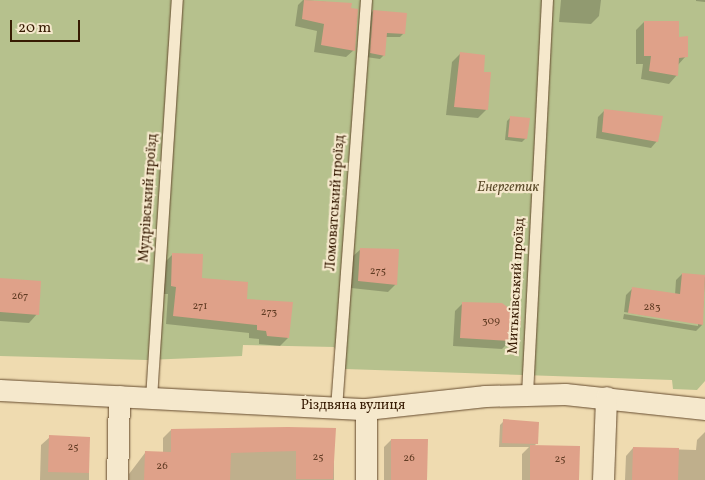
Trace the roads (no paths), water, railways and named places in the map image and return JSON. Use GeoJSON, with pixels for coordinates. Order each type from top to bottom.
{"type":"FeatureCollection","features":[{"type":"Feature","properties":{"kind":"street","name":"Різдвяна вулиця"},"geometry":{"type":"LineString","coordinates":[[0,390],[366,409],[526,394],[606,397],[705,409]]}},
{"type":"Feature","properties":{"kind":"street"},"geometry":{"type":"LineString","coordinates":[[117,480],[119,396]]}},
{"type":"Feature","properties":{"kind":"street"},"geometry":{"type":"LineString","coordinates":[[603,480],[606,397]]}},
{"type":"Feature","properties":{"kind":"street"},"geometry":{"type":"LineString","coordinates":[[366,409],[366,480]]}},
{"type":"Feature","properties":{"kind":"lane","name":"Мудрівський проїзд"},"geometry":{"type":"LineString","coordinates":[[151,398],[177,0]]}},
{"type":"Feature","properties":{"kind":"lane","name":"Ломоватський проїзд"},"geometry":{"type":"LineString","coordinates":[[336,408],[366,0]]}},
{"type":"Feature","properties":{"kind":"lane","name":"Митьківський проїзд"},"geometry":{"type":"LineString","coordinates":[[526,394],[547,0]]}},
{"type":"Feature","properties":{"kind":"park label","name":"Енергетик"},"geometry":{"type":"Point","coordinates":[508,188]}}]}
